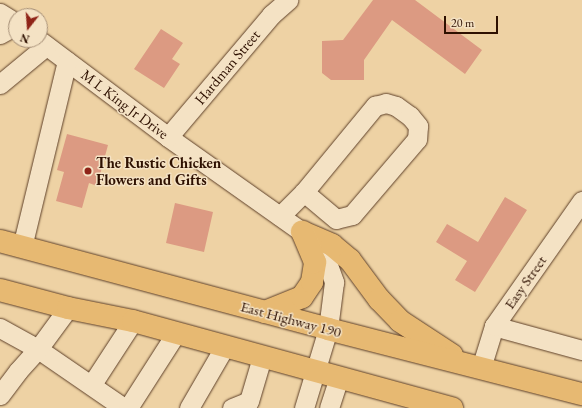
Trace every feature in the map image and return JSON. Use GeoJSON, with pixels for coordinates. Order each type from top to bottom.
{"type":"FeatureCollection","features":[{"type":"Feature","properties":{"kind":"main road"},"geometry":{"type":"LineString","coordinates":[[265,312],[302,297],[312,282],[315,262],[302,232]]}},
{"type":"Feature","properties":{"kind":"main road"},"geometry":{"type":"LineString","coordinates":[[302,232],[332,245],[350,260],[379,299],[400,321],[474,366]]}},
{"type":"Feature","properties":{"kind":"main road","name":"East Highway 190"},"geometry":{"type":"LineString","coordinates":[[0,241],[328,329],[582,394]]}},
{"type":"Feature","properties":{"kind":"main road"},"geometry":{"type":"LineString","coordinates":[[0,290],[68,308],[133,321],[452,408]]}},
{"type":"Feature","properties":{"kind":"street","name":"Hardman Street"},"geometry":{"type":"LineString","coordinates":[[168,137],[271,15],[288,0]]}},
{"type":"Feature","properties":{"kind":"street","name":"M L King Jr Drive"},"geometry":{"type":"LineString","coordinates":[[48,47],[168,137],[302,232],[324,254],[334,282],[328,329],[304,408]]}},
{"type":"Feature","properties":{"kind":"street"},"geometry":{"type":"LineString","coordinates":[[0,84],[38,48]]}},
{"type":"Feature","properties":{"kind":"street"},"geometry":{"type":"LineString","coordinates":[[22,247],[67,61]]}},
{"type":"Feature","properties":{"kind":"street"},"geometry":{"type":"LineString","coordinates":[[280,216],[304,192],[375,106],[386,103],[396,106],[410,116],[418,126],[417,138],[352,215],[336,219],[304,192]]}},
{"type":"Feature","properties":{"kind":"street","name":"Easy Street"},"geometry":{"type":"LineString","coordinates":[[474,366],[494,326],[582,202]]}},
{"type":"Feature","properties":{"kind":"street"},"geometry":{"type":"LineString","coordinates":[[0,395],[18,371],[38,349],[68,308]]}},
{"type":"Feature","properties":{"kind":"street"},"geometry":{"type":"LineString","coordinates":[[92,384],[133,321]]}},
{"type":"Feature","properties":{"kind":"street"},"geometry":{"type":"LineString","coordinates":[[494,326],[582,350]]}},
{"type":"Feature","properties":{"kind":"street"},"geometry":{"type":"LineString","coordinates":[[0,328],[38,349],[92,384],[124,408]]}},
{"type":"Feature","properties":{"kind":"street"},"geometry":{"type":"LineString","coordinates":[[128,408],[176,333]]}},
{"type":"Feature","properties":{"kind":"street"},"geometry":{"type":"LineString","coordinates":[[189,408],[225,346]]}},
{"type":"Feature","properties":{"kind":"street"},"geometry":{"type":"LineString","coordinates":[[247,406],[262,357]]}},
{"type":"Feature","properties":{"kind":"street"},"geometry":{"type":"LineString","coordinates":[[329,408],[339,378]]}},
{"type":"Feature","properties":{"kind":"building"},"geometry":{"type":"Polygon","coordinates":[[[373,0],[415,0],[482,50],[465,74],[392,20],[364,60],[364,80],[331,80],[322,73],[322,41],[343,40],[373,0]]]}},
{"type":"Feature","properties":{"kind":"building"},"geometry":{"type":"Polygon","coordinates":[[[161,29],[183,43],[172,59],[180,64],[164,88],[134,69],[161,29]]]}},
{"type":"Feature","properties":{"kind":"building"},"geometry":{"type":"Polygon","coordinates":[[[67,134],[108,145],[97,186],[89,183],[82,208],[56,201],[64,172],[57,170],[67,134]]]}},
{"type":"Feature","properties":{"kind":"building"},"geometry":{"type":"Polygon","coordinates":[[[505,197],[527,210],[475,292],[455,280],[467,261],[436,242],[447,224],[478,242],[505,197]]]}},
{"type":"Feature","properties":{"kind":"building"},"geometry":{"type":"Polygon","coordinates":[[[175,203],[213,212],[204,252],[166,243],[175,203]]]}},
{"type":"Feature","properties":{"kind":"place","name":"The Rustic Chicken Flowers and Gifts"},"geometry":{"type":"Point","coordinates":[88,171]}}]}
